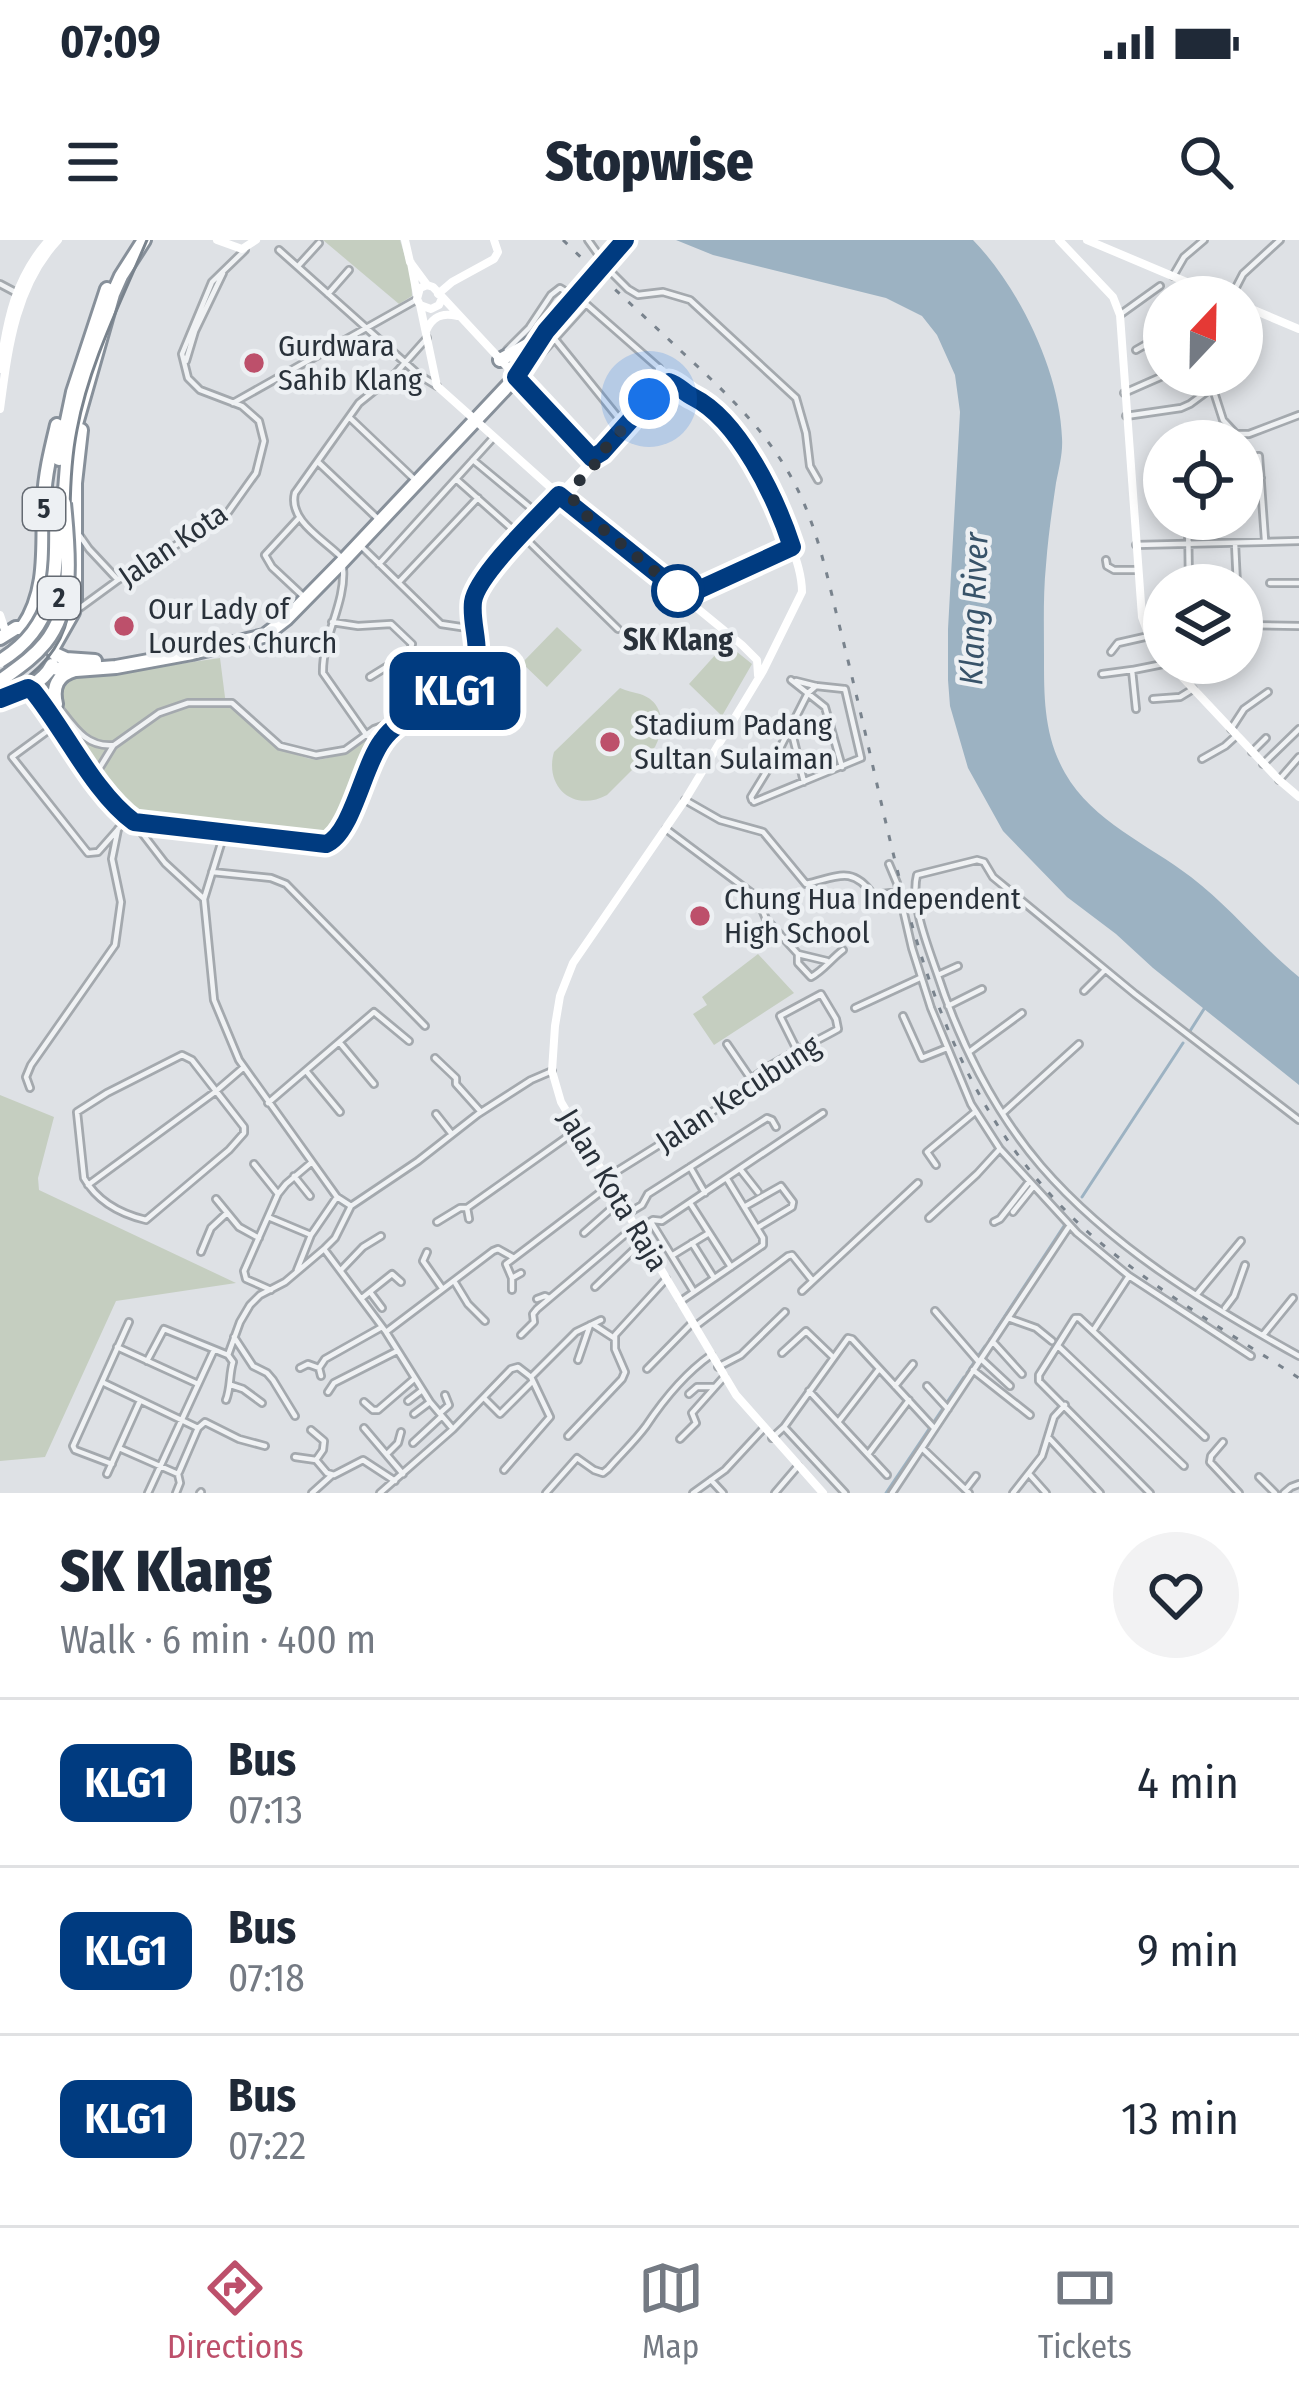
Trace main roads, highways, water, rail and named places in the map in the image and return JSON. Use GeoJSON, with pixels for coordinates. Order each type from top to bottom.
{"type":"FeatureCollection","features":[{"type":"Feature","properties":{"kind":"highway","name":"2"},"geometry":{"type":"LineString","coordinates":[[0,665],[26,653],[54,612],[63,571],[68,452],[79,393],[100,307],[133,240]]}},
{"type":"Feature","properties":{"kind":"highway","name":"2"},"geometry":{"type":"LineString","coordinates":[[79,393],[113,294],[143,240]]}},
{"type":"Feature","properties":{"kind":"highway"},"geometry":{"type":"LineString","coordinates":[[514,375],[616,240]]}},
{"type":"Feature","properties":{"kind":"highway"},"geometry":{"type":"LineString","coordinates":[[340,559],[514,375],[625,240]]}},
{"type":"Feature","properties":{"kind":"highway"},"geometry":{"type":"LineString","coordinates":[[499,359],[534,350]]}},
{"type":"Feature","properties":{"kind":"highway","name":"5"},"geometry":{"type":"LineString","coordinates":[[23,627],[36,601],[43,568],[44,493],[59,413],[79,393]]}},
{"type":"Feature","properties":{"kind":"highway"},"geometry":{"type":"LineString","coordinates":[[3,636],[23,627],[33,629],[52,661],[73,665],[256,632],[303,596],[472,419]]}},
{"type":"Feature","properties":{"kind":"highway","name":"5"},"geometry":{"type":"LineString","coordinates":[[0,699],[28,688],[52,661],[73,612],[65,505]]}},
{"type":"Feature","properties":{"kind":"highway","name":"5"},"geometry":{"type":"LineString","coordinates":[[0,681],[44,644],[61,615],[68,568],[65,505]]}},
{"type":"Feature","properties":{"kind":"highway"},"geometry":{"type":"LineString","coordinates":[[65,626],[73,665]]}},
{"type":"Feature","properties":{"kind":"highway"},"geometry":{"type":"LineString","coordinates":[[56,704],[55,685],[73,665]]}},
{"type":"Feature","properties":{"kind":"main road"},"geometry":{"type":"LineString","coordinates":[[0,369],[28,267],[53,240]]}},
{"type":"Feature","properties":{"kind":"main road"},"geometry":{"type":"LineString","coordinates":[[405,240],[437,386],[559,495],[742,645],[757,659],[758,677]]}},
{"type":"Feature","properties":{"kind":"main road"},"geometry":{"type":"LineString","coordinates":[[418,300],[420,288],[435,291],[494,259],[498,252],[494,240]]}},
{"type":"Feature","properties":{"kind":"main road"},"geometry":{"type":"LineString","coordinates":[[1076,240],[1062,244],[1113,297],[1120,315],[1143,620]]}},
{"type":"Feature","properties":{"kind":"main road"},"geometry":{"type":"LineString","coordinates":[[1088,240],[1173,276]]}},
{"type":"Feature","properties":{"kind":"main road"},"geometry":{"type":"LineString","coordinates":[[221,242],[242,249],[255,241]]}},
{"type":"Feature","properties":{"kind":"main road"},"geometry":{"type":"LineString","coordinates":[[410,262],[592,458]]}},
{"type":"Feature","properties":{"kind":"main road"},"geometry":{"type":"LineString","coordinates":[[418,300],[428,309],[435,308],[435,291]]}},
{"type":"Feature","properties":{"kind":"main road"},"geometry":{"type":"LineString","coordinates":[[426,335],[442,314],[461,318]]}},
{"type":"Feature","properties":{"kind":"main road"},"geometry":{"type":"LineString","coordinates":[[1263,314],[1299,329]]}},
{"type":"Feature","properties":{"kind":"main road"},"geometry":{"type":"LineString","coordinates":[[0,410],[5,344]]}},
{"type":"Feature","properties":{"kind":"main road","name":"Jalan Kota Raja"},"geometry":{"type":"LineString","coordinates":[[660,387],[664,380],[660,369],[746,452],[775,502],[802,592],[773,653],[685,800],[574,963],[560,996],[552,1072],[561,1102],[721,1372],[743,1406],[823,1493]]}},
{"type":"Feature","properties":{"kind":"main road"},"geometry":{"type":"LineString","coordinates":[[559,495],[660,387],[677,384]]}},
{"type":"Feature","properties":{"kind":"main road"},"geometry":{"type":"LineString","coordinates":[[576,507],[572,490],[602,452]]}},
{"type":"Feature","properties":{"kind":"main road"},"geometry":{"type":"LineString","coordinates":[[0,615],[3,636]]}},
{"type":"Feature","properties":{"kind":"main road"},"geometry":{"type":"LineString","coordinates":[[742,645],[766,655],[773,653]]}},
{"type":"Feature","properties":{"kind":"main road"},"geometry":{"type":"LineString","coordinates":[[1188,684],[1299,797]]}},
{"type":"Feature","properties":{"kind":"water","name":"Klang River"},"geometry":{"type":"Polygon","coordinates":[[[676,240],[973,240],[990,259],[1034,332],[1059,412],[1062,449],[1044,611],[1045,702],[1058,759],[1090,805],[1205,889],[1299,977],[1299,1085],[1067,897],[1003,831],[968,768],[950,706],[948,680],[960,412],[955,375],[937,335],[922,316],[886,298],[713,255],[676,240]]]}},
{"type":"Feature","properties":{"kind":"waterway"},"geometry":{"type":"LineString","coordinates":[[1190,1031],[1204,1009]]}},
{"type":"Feature","properties":{"kind":"waterway"},"geometry":{"type":"LineString","coordinates":[[1082,1197],[1183,1043]]}},
{"type":"Feature","properties":{"kind":"waterway"},"geometry":{"type":"LineString","coordinates":[[995,1331],[1064,1226]]}},
{"type":"Feature","properties":{"kind":"waterway"},"geometry":{"type":"LineString","coordinates":[[978,1356],[985,1346]]}},
{"type":"Feature","properties":{"kind":"waterway"},"geometry":{"type":"LineString","coordinates":[[967,1373],[975,1361]]}},
{"type":"Feature","properties":{"kind":"waterway"},"geometry":{"type":"LineString","coordinates":[[886,1493],[964,1377]]}},
{"type":"Feature","properties":{"kind":"tram line"},"geometry":{"type":"LineString","coordinates":[[0,698],[48,657],[62,635],[71,587],[73,453],[82,405],[147,240]]}},
{"type":"Feature","properties":{"kind":"railway"},"geometry":{"type":"LineString","coordinates":[[563,240],[741,409],[779,457],[798,491],[823,560],[918,945],[966,1069],[999,1127],[1039,1182],[1089,1233],[1165,1291],[1299,1378]]}},
{"type":"Feature","properties":{"kind":"place","name":"Gurdwara Sahib Klang"},"geometry":{"type":"Point","coordinates":[254,363]}},
{"type":"Feature","properties":{"kind":"place","name":"SK Klang"},"geometry":{"type":"Point","coordinates":[678,591]}},
{"type":"Feature","properties":{"kind":"place","name":"Our Lady of Lourdes Church"},"geometry":{"type":"Point","coordinates":[124,626]}},
{"type":"Feature","properties":{"kind":"place","name":"Stadium Padang Sultan Sulaiman"},"geometry":{"type":"Point","coordinates":[610,742]}},
{"type":"Feature","properties":{"kind":"place","name":"Chung Hua Independent High School"},"geometry":{"type":"Point","coordinates":[700,916]}}]}
